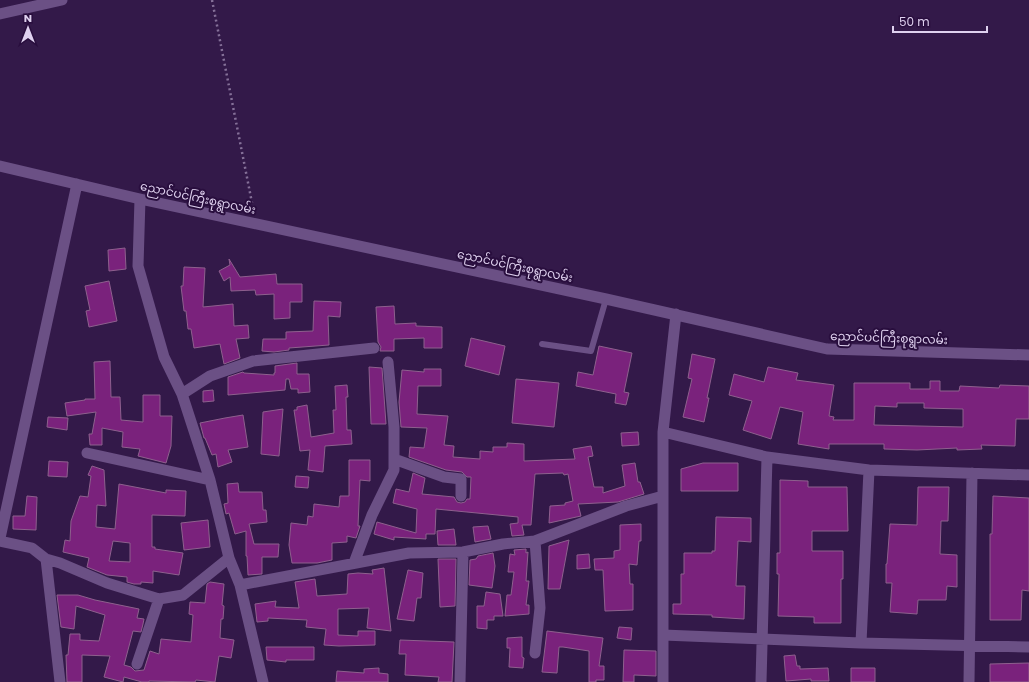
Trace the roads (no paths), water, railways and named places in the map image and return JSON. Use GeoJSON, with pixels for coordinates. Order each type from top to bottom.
{"type":"FeatureCollection","features":[{"type":"Feature","properties":{"kind":"street"},"geometry":{"type":"LineString","coordinates":[[0,14],[62,0]]}},
{"type":"Feature","properties":{"kind":"street","name":"ညောင်ပင်ကြီးစုရွာလမ်း"},"geometry":{"type":"LineString","coordinates":[[0,166],[140,199],[676,314],[827,349],[1029,355]]}},
{"type":"Feature","properties":{"kind":"street"},"geometry":{"type":"LineString","coordinates":[[77,184],[0,539],[32,548],[46,559],[60,563],[107,583],[159,599],[183,596],[229,558]]}},
{"type":"Feature","properties":{"kind":"street"},"geometry":{"type":"LineString","coordinates":[[140,199],[138,266],[164,357],[182,394],[210,480],[229,558],[240,585],[263,682]]}},
{"type":"Feature","properties":{"kind":"street"},"geometry":{"type":"LineString","coordinates":[[662,682],[663,432],[676,314]]}},
{"type":"Feature","properties":{"kind":"street"},"geometry":{"type":"LineString","coordinates":[[182,394],[210,376],[253,361],[374,348]]}},
{"type":"Feature","properties":{"kind":"street"},"geometry":{"type":"LineString","coordinates":[[354,563],[372,515],[394,470],[394,427],[388,362]]}},
{"type":"Feature","properties":{"kind":"street"},"geometry":{"type":"LineString","coordinates":[[663,432],[767,457],[869,470],[1029,475]]}},
{"type":"Feature","properties":{"kind":"street"},"geometry":{"type":"LineString","coordinates":[[87,453],[210,480]]}},
{"type":"Feature","properties":{"kind":"street"},"geometry":{"type":"LineString","coordinates":[[761,682],[767,457]]}},
{"type":"Feature","properties":{"kind":"street"},"geometry":{"type":"LineString","coordinates":[[394,459],[444,477],[461,479],[461,496]]}},
{"type":"Feature","properties":{"kind":"street"},"geometry":{"type":"LineString","coordinates":[[861,643],[869,470]]}},
{"type":"Feature","properties":{"kind":"street"},"geometry":{"type":"LineString","coordinates":[[969,682],[972,473]]}},
{"type":"Feature","properties":{"kind":"street"},"geometry":{"type":"LineString","coordinates":[[240,585],[409,553],[463,552],[503,544],[535,541],[626,506],[663,496]]}},
{"type":"Feature","properties":{"kind":"street"},"geometry":{"type":"LineString","coordinates":[[535,541],[540,608],[535,653]]}},
{"type":"Feature","properties":{"kind":"street"},"geometry":{"type":"LineString","coordinates":[[460,682],[463,552]]}},
{"type":"Feature","properties":{"kind":"street"},"geometry":{"type":"LineString","coordinates":[[46,559],[60,682]]}},
{"type":"Feature","properties":{"kind":"street"},"geometry":{"type":"LineString","coordinates":[[138,664],[159,599]]}},
{"type":"Feature","properties":{"kind":"street"},"geometry":{"type":"LineString","coordinates":[[663,634],[861,643],[1029,647]]}},
{"type":"Feature","properties":{"kind":"lane"},"geometry":{"type":"LineString","coordinates":[[542,344],[591,351],[606,299]]}}]}
